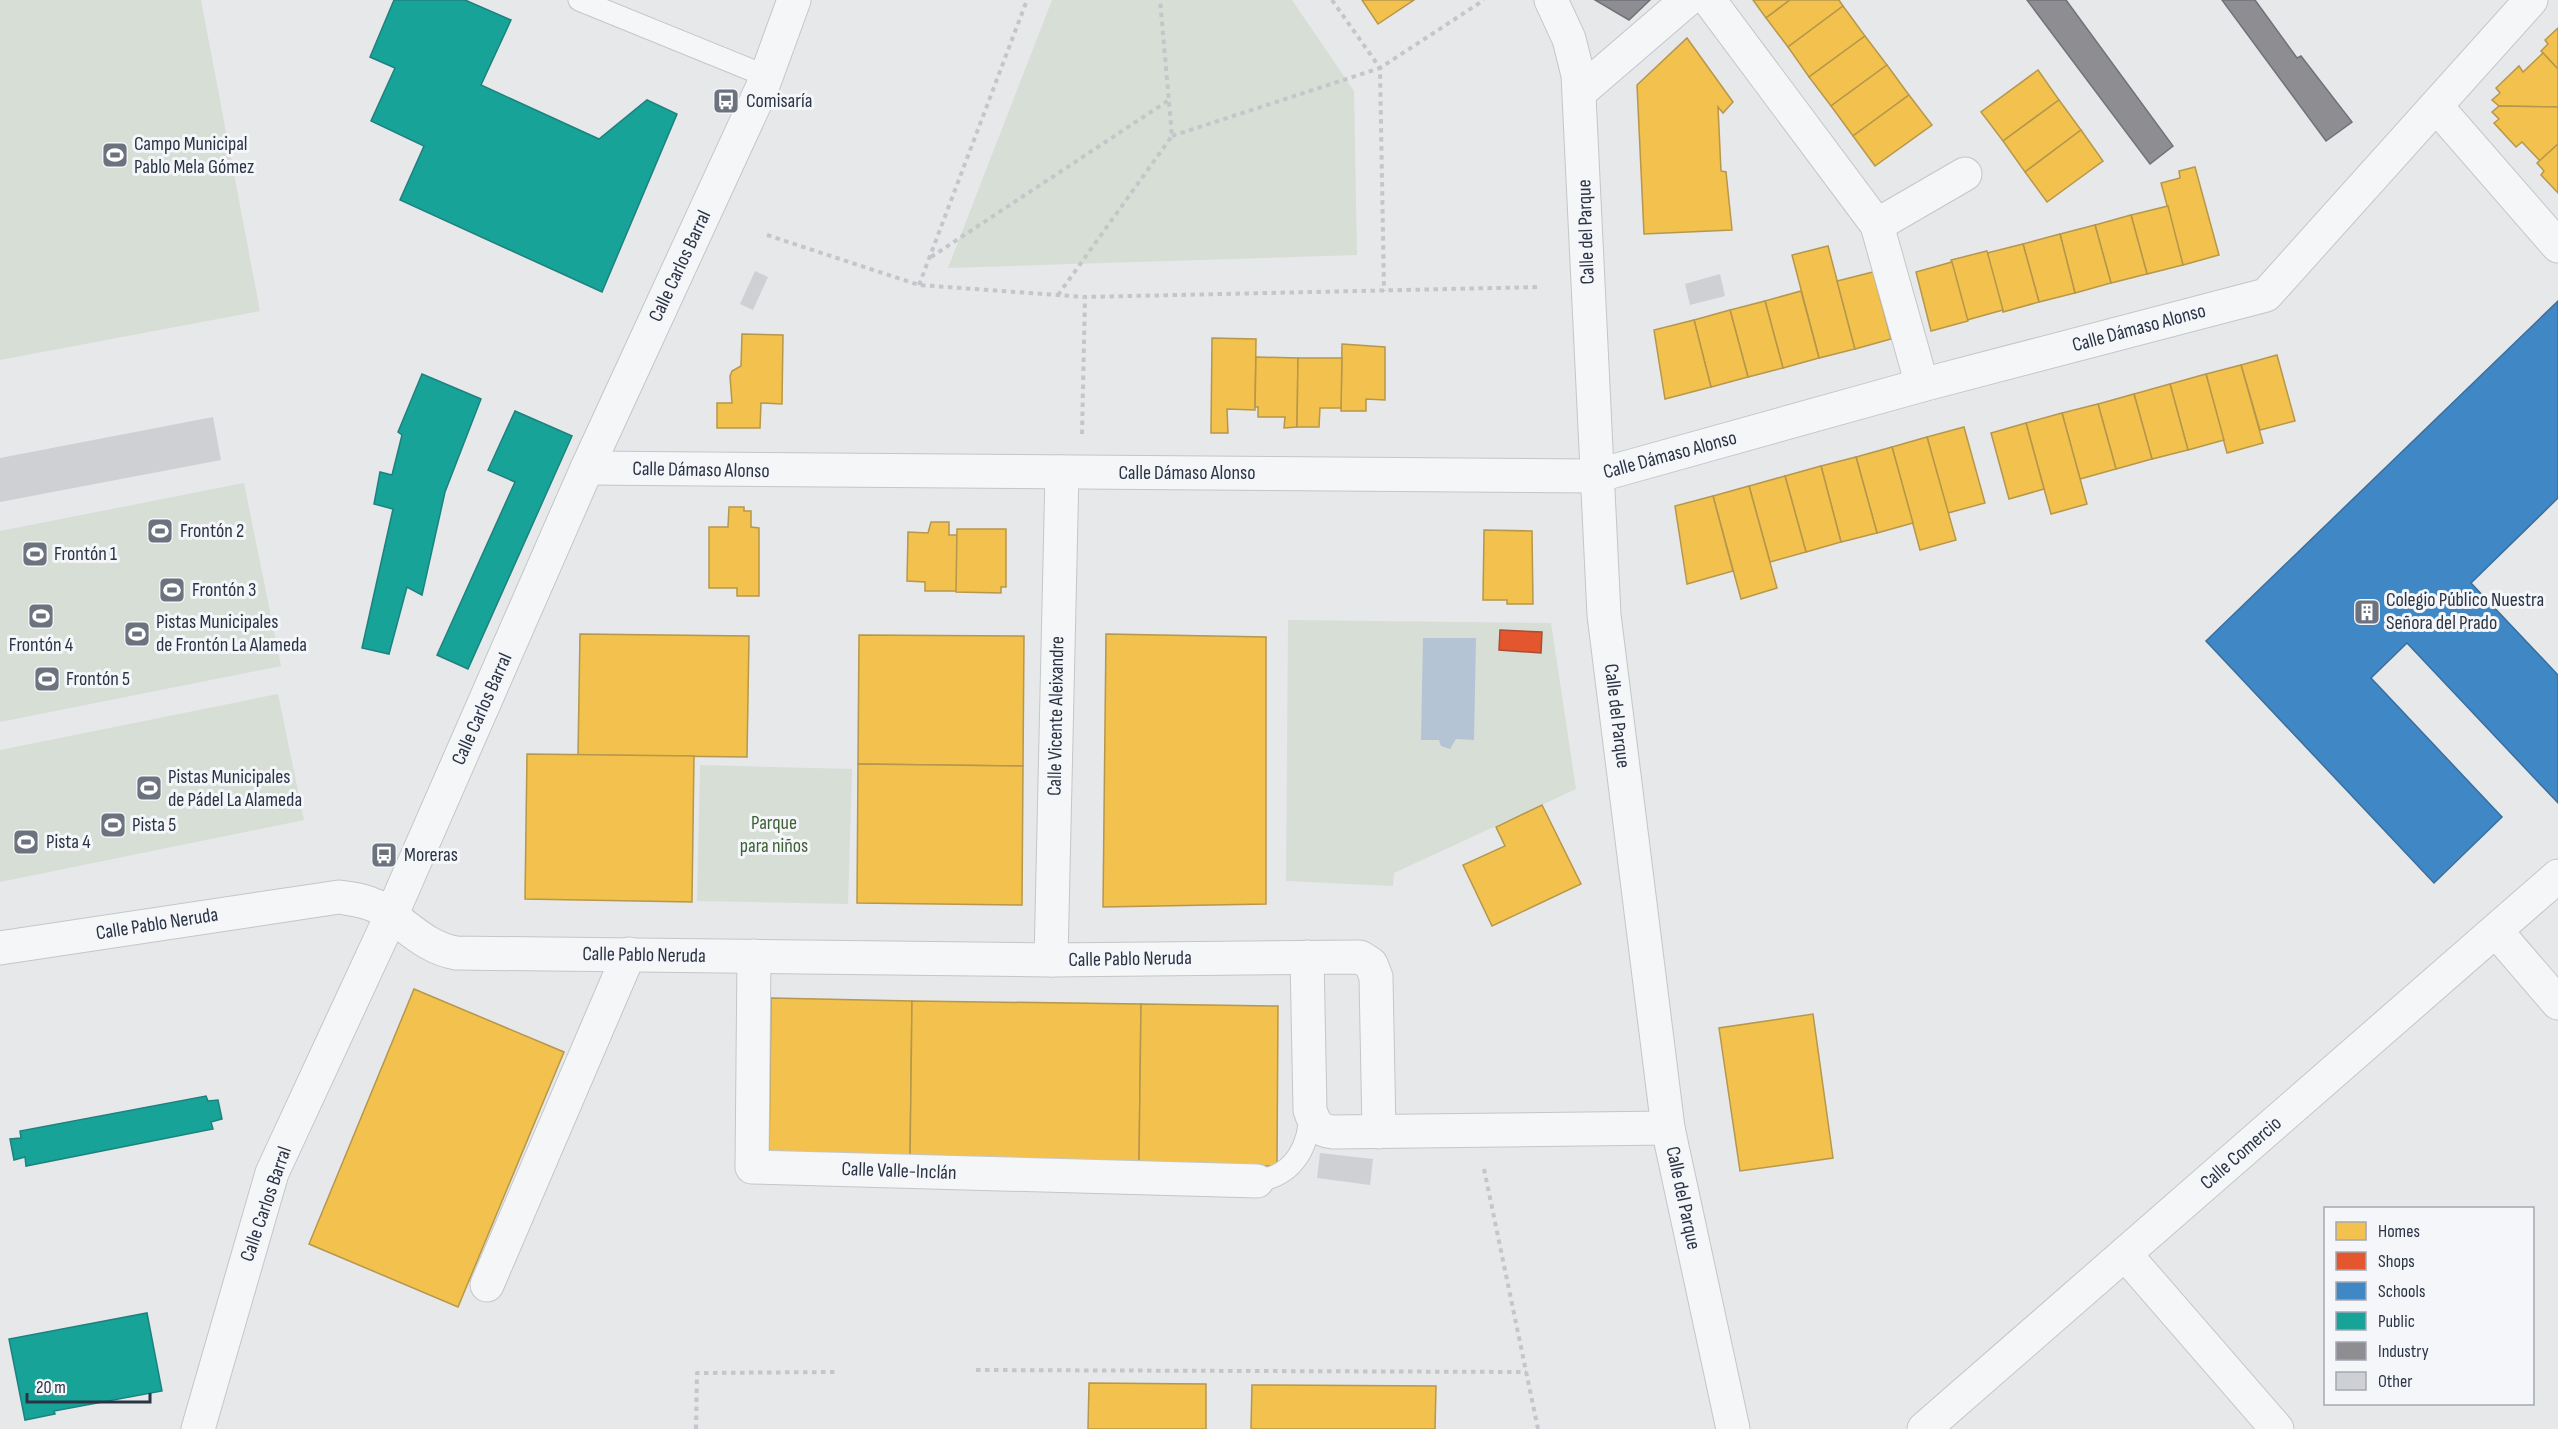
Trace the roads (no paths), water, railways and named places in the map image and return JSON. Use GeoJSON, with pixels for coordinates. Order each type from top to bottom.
{"type":"FeatureCollection","features":[{"type":"Feature","properties":{"kind":"street","name":"Calle Carlos Barral"},"geometry":{"type":"LineString","coordinates":[[198,1429],[272,1173],[391,916],[587,468],[766,76],[794,0]]}},
{"type":"Feature","properties":{"kind":"street","name":"Calle del Parque"},"geometry":{"type":"LineString","coordinates":[[1551,0],[1574,57],[1580,92],[1604,615],[1668,1128],[1733,1429]]}},
{"type":"Feature","properties":{"kind":"street"},"geometry":{"type":"LineString","coordinates":[[1580,92],[1687,0]]}},
{"type":"Feature","properties":{"kind":"street"},"geometry":{"type":"LineString","coordinates":[[1709,0],[1877,225],[1922,385]]}},
{"type":"Feature","properties":{"kind":"street","name":"Calle Dámaso Alonso"},"geometry":{"type":"LineString","coordinates":[[587,468],[1596,476],[1922,385],[2266,296],[2531,0]]}},
{"type":"Feature","properties":{"kind":"street"},"geometry":{"type":"LineString","coordinates":[[2437,107],[2558,246]]}},
{"type":"Feature","properties":{"kind":"street"},"geometry":{"type":"LineString","coordinates":[[1877,225],[1965,174]]}},
{"type":"Feature","properties":{"kind":"street","name":"Calle Vicente Aleixandre"},"geometry":{"type":"LineString","coordinates":[[1051,960],[1062,472]]}},
{"type":"Feature","properties":{"kind":"street","name":"Calle Comercio"},"geometry":{"type":"LineString","coordinates":[[1924,1429],[2558,876]]}},
{"type":"Feature","properties":{"kind":"street","name":"Calle Pablo Neruda"},"geometry":{"type":"LineString","coordinates":[[0,948],[328,898],[364,901],[391,916],[422,940],[450,952],[1051,960],[1360,957],[1371,964],[1375,971],[1379,1132]]}},
{"type":"Feature","properties":{"kind":"street"},"geometry":{"type":"LineString","coordinates":[[2496,931],[2558,1003]]}},
{"type":"Feature","properties":{"kind":"street"},"geometry":{"type":"LineString","coordinates":[[487,1285],[629,954]]}},
{"type":"Feature","properties":{"kind":"street","name":"Calle Valle-Inclán"},"geometry":{"type":"LineString","coordinates":[[754,956],[752,1167],[1257,1181]]}},
{"type":"Feature","properties":{"kind":"street"},"geometry":{"type":"LineString","coordinates":[[1307,957],[1310,1110],[1317,1126],[1326,1131],[1668,1128]]}},
{"type":"Feature","properties":{"kind":"street"},"geometry":{"type":"LineString","coordinates":[[2125,1254],[2277,1429]]}},
{"type":"Feature","properties":{"kind":"lane"},"geometry":{"type":"LineString","coordinates":[[579,0],[766,76]]}},
{"type":"Feature","properties":{"kind":"lane"},"geometry":{"type":"LineString","coordinates":[[1257,1181],[1271,1179],[1291,1167],[1302,1146],[1310,1110]]}},
{"type":"Feature","properties":{"kind":"water"},"geometry":{"type":"Polygon","coordinates":[[[1423,638],[1476,638],[1474,740],[1456,739],[1450,749],[1441,746],[1439,740],[1421,740],[1423,638]]]}},
{"type":"Feature","properties":{"kind":"place","name":"Comisaría"},"geometry":{"type":"Point","coordinates":[726,101]}},
{"type":"Feature","properties":{"kind":"place","name":"Campo Municipal Pablo Mela Gómez"},"geometry":{"type":"Point","coordinates":[115,155]}},
{"type":"Feature","properties":{"kind":"place","name":"Frontón 2"},"geometry":{"type":"Point","coordinates":[160,531]}},
{"type":"Feature","properties":{"kind":"place","name":"Frontón 1"},"geometry":{"type":"Point","coordinates":[35,554]}},
{"type":"Feature","properties":{"kind":"place","name":"Frontón 3"},"geometry":{"type":"Point","coordinates":[172,590]}},
{"type":"Feature","properties":{"kind":"place","name":"Colegio Público Nuestra Señora del Prado"},"geometry":{"type":"Point","coordinates":[2367,612]}},
{"type":"Feature","properties":{"kind":"place","name":"Frontón 4"},"geometry":{"type":"Point","coordinates":[41,616]}},
{"type":"Feature","properties":{"kind":"place","name":"Pistas Municipales de Frontón La Alameda"},"geometry":{"type":"Point","coordinates":[137,634]}},
{"type":"Feature","properties":{"kind":"place","name":"Frontón 5"},"geometry":{"type":"Point","coordinates":[47,679]}},
{"type":"Feature","properties":{"kind":"place","name":"Pistas Municipales de Pádel La Alameda"},"geometry":{"type":"Point","coordinates":[149,788]}},
{"type":"Feature","properties":{"kind":"place","name":"Pista 5"},"geometry":{"type":"Point","coordinates":[113,825]}},
{"type":"Feature","properties":{"kind":"place","name":"Pista 4"},"geometry":{"type":"Point","coordinates":[26,842]}},
{"type":"Feature","properties":{"kind":"place","name":"Moreras"},"geometry":{"type":"Point","coordinates":[384,855]}},
{"type":"Feature","properties":{"kind":"park label","name":"Parque para niños"},"geometry":{"type":"Point","coordinates":[774,834]}}]}
